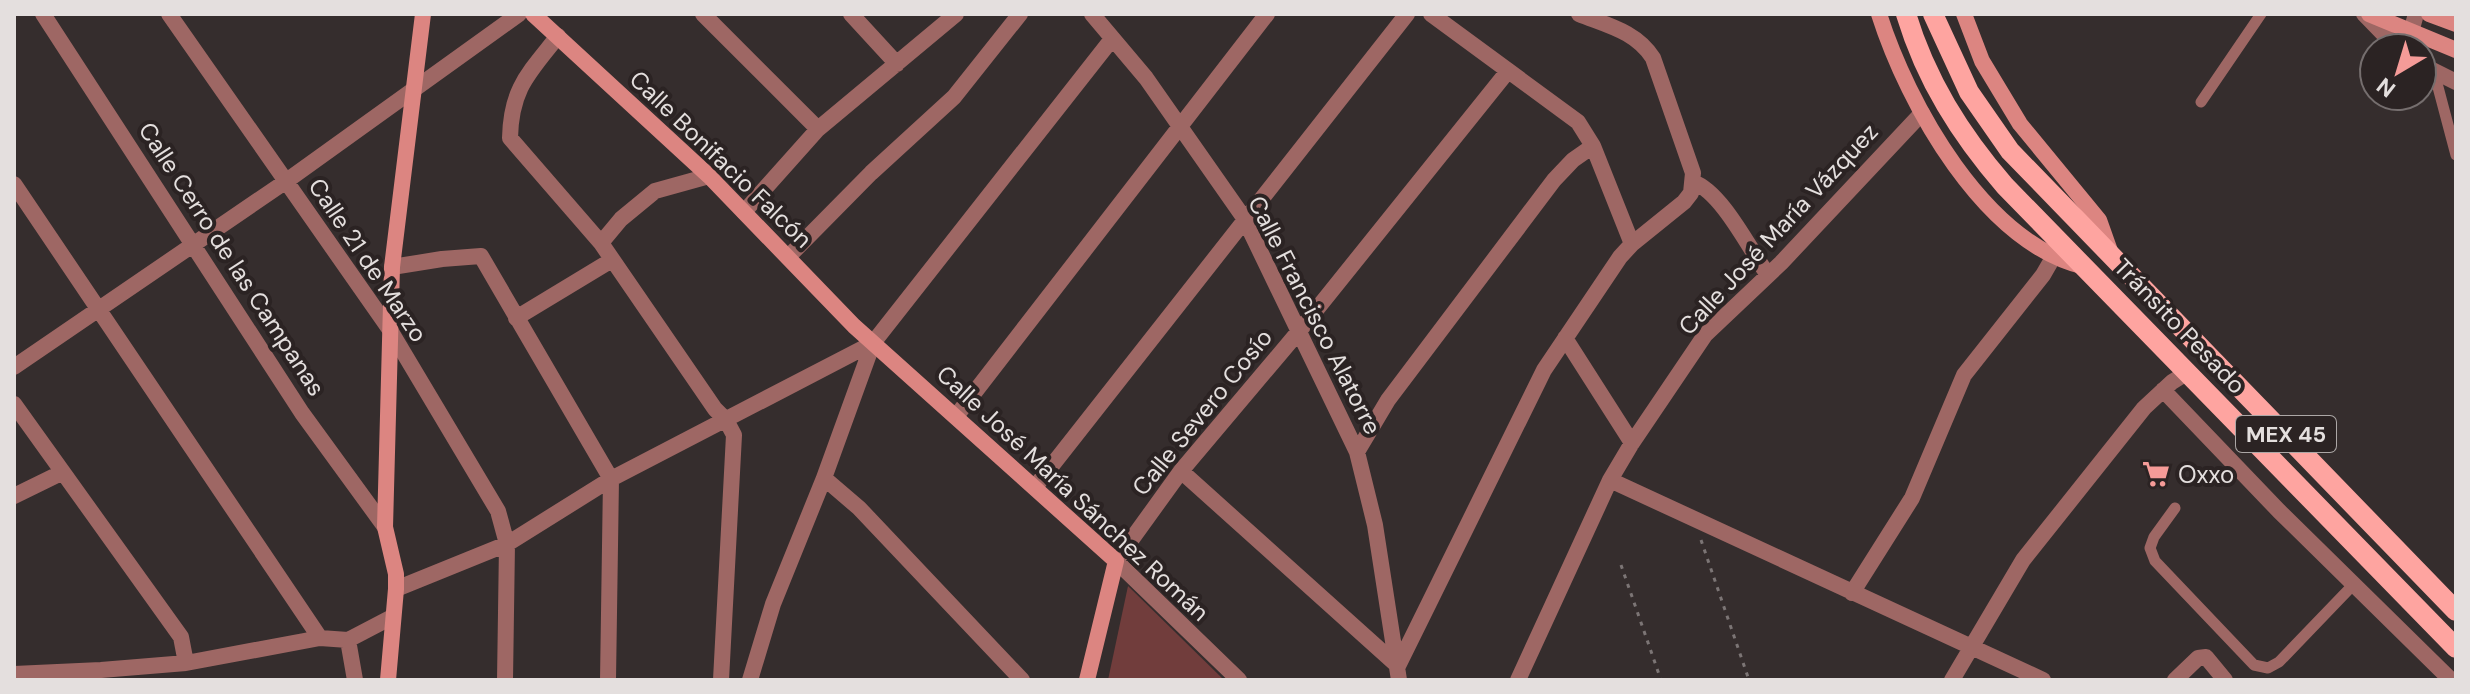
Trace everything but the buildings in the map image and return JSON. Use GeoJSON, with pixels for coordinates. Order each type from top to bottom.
{"type":"FeatureCollection","features":[{"type":"Feature","properties":{"kind":"main road","name":"Tránsito Pesado"},"geometry":{"type":"LineString","coordinates":[[1906,14],[1938,95],[1974,150],[2005,186],[2456,648]]}},
{"type":"Feature","properties":{"kind":"main road","name":"Tránsito Pesado"},"geometry":{"type":"LineString","coordinates":[[1933,14],[1963,81],[2010,151],[2456,611]]}},
{"type":"Feature","properties":{"kind":"street","name":"Calle Cerro de las Campanas"},"geometry":{"type":"LineString","coordinates":[[43,14],[302,413],[385,527]]}},
{"type":"Feature","properties":{"kind":"street","name":"Calle 21 de Marzo"},"geometry":{"type":"LineString","coordinates":[[169,14],[390,330],[498,511],[507,544],[505,680]]}},
{"type":"Feature","properties":{"kind":"street"},"geometry":{"type":"LineString","coordinates":[[388,680],[396,589],[396,574],[385,527],[392,267],[423,14]]}},
{"type":"Feature","properties":{"kind":"street"},"geometry":{"type":"LineString","coordinates":[[14,367],[285,182],[519,14]]}},
{"type":"Feature","properties":{"kind":"street","name":"Calle Bonifacio Falcón"},"geometry":{"type":"LineString","coordinates":[[533,14],[709,176],[873,343]]}},
{"type":"Feature","properties":{"kind":"street"},"geometry":{"type":"LineString","coordinates":[[703,14],[818,129]]}},
{"type":"Feature","properties":{"kind":"street"},"geometry":{"type":"LineString","coordinates":[[851,14],[897,64]]}},
{"type":"Feature","properties":{"kind":"street"},"geometry":{"type":"LineString","coordinates":[[744,212],[818,129],[956,14]]}},
{"type":"Feature","properties":{"kind":"street"},"geometry":{"type":"LineString","coordinates":[[788,257],[871,173],[954,97],[1020,14]]}},
{"type":"Feature","properties":{"kind":"street","name":"Calle Francisco Alatorre"},"geometry":{"type":"LineString","coordinates":[[1092,14],[1146,78],[1244,218],[1357,452],[1375,525],[1399,673]]}},
{"type":"Feature","properties":{"kind":"street"},"geometry":{"type":"LineString","coordinates":[[957,415],[1267,14]]}},
{"type":"Feature","properties":{"kind":"street"},"geometry":{"type":"LineString","coordinates":[[1035,487],[1407,14]]}},
{"type":"Feature","properties":{"kind":"street"},"geometry":{"type":"LineString","coordinates":[[1431,14],[1578,122],[1593,146],[1632,244]]}},
{"type":"Feature","properties":{"kind":"street"},"geometry":{"type":"LineString","coordinates":[[1181,471],[1399,673],[1544,370],[1632,244],[1691,193],[1693,173],[1657,66],[1647,48],[1630,34],[1579,14]]}},
{"type":"Feature","properties":{"kind":"street"},"geometry":{"type":"LineString","coordinates":[[1879,14],[1922,113],[1972,190],[2018,233],[2054,256],[2085,267]]}},
{"type":"Feature","properties":{"kind":"street"},"geometry":{"type":"LineString","coordinates":[[1964,14],[1982,61],[2020,124],[2099,220],[2114,260]]}},
{"type":"Feature","properties":{"kind":"street"},"geometry":{"type":"LineString","coordinates":[[2366,14],[2411,32],[2416,14]]}},
{"type":"Feature","properties":{"kind":"street"},"geometry":{"type":"LineString","coordinates":[[2366,14],[2382,32]]}},
{"type":"Feature","properties":{"kind":"street"},"geometry":{"type":"LineString","coordinates":[[2429,14],[2456,24]]}},
{"type":"Feature","properties":{"kind":"street"},"geometry":{"type":"LineString","coordinates":[[558,36],[519,86],[510,138],[601,243],[734,435],[721,680]]}},
{"type":"Feature","properties":{"kind":"street"},"geometry":{"type":"LineString","coordinates":[[750,680],[773,604],[824,478],[873,343],[1112,39]]}},
{"type":"Feature","properties":{"kind":"street","name":"Calle Severo Cosío"},"geometry":{"type":"LineString","coordinates":[[1116,561],[1181,471],[1300,330],[1508,71]]}},
{"type":"Feature","properties":{"kind":"street"},"geometry":{"type":"LineString","coordinates":[[2438,73],[2456,82]]}},
{"type":"Feature","properties":{"kind":"street","name":"Calle José María Vázquez"},"geometry":{"type":"LineString","coordinates":[[1518,680],[1610,480],[1705,335],[1768,275],[1922,113]]}},
{"type":"Feature","properties":{"kind":"street"},"geometry":{"type":"LineString","coordinates":[[1357,452],[1388,400],[1536,203],[1563,169],[1593,146]]}},
{"type":"Feature","properties":{"kind":"street"},"geometry":{"type":"LineString","coordinates":[[601,243],[621,219],[655,191],[709,176]]}},
{"type":"Feature","properties":{"kind":"street"},"geometry":{"type":"LineString","coordinates":[[1693,182],[1702,185],[1715,197],[1768,275]]}},
{"type":"Feature","properties":{"kind":"street"},"geometry":{"type":"LineString","coordinates":[[14,184],[320,638]]}},
{"type":"Feature","properties":{"kind":"street"},"geometry":{"type":"LineString","coordinates":[[392,267],[481,256],[611,479],[608,680]]}},
{"type":"Feature","properties":{"kind":"street"},"geometry":{"type":"LineString","coordinates":[[1852,593],[1912,498],[1964,375],[2043,275],[2054,256]]}},
{"type":"Feature","properties":{"kind":"street"},"geometry":{"type":"LineString","coordinates":[[516,318],[612,260]]}},
{"type":"Feature","properties":{"kind":"street"},"geometry":{"type":"LineString","coordinates":[[1565,338],[1632,443]]}},
{"type":"Feature","properties":{"kind":"street"},"geometry":{"type":"LineString","coordinates":[[396,589],[507,544],[611,479],[873,343]]}},
{"type":"Feature","properties":{"kind":"street","name":"Calle José María Sánchez Román"},"geometry":{"type":"LineString","coordinates":[[873,343],[957,415],[1116,561],[1239,680]]}},
{"type":"Feature","properties":{"kind":"street"},"geometry":{"type":"LineString","coordinates":[[1952,680],[2023,560],[2144,408],[2188,372]]}},
{"type":"Feature","properties":{"kind":"street"},"geometry":{"type":"LineString","coordinates":[[2163,390],[2451,680]]}},
{"type":"Feature","properties":{"kind":"street"},"geometry":{"type":"LineString","coordinates":[[14,404],[181,637],[186,663]]}},
{"type":"Feature","properties":{"kind":"street"},"geometry":{"type":"LineString","coordinates":[[14,496],[61,473]]}},
{"type":"Feature","properties":{"kind":"street"},"geometry":{"type":"LineString","coordinates":[[824,478],[859,508],[1022,680]]}},
{"type":"Feature","properties":{"kind":"street"},"geometry":{"type":"LineString","coordinates":[[1610,480],[2043,680]]}},
{"type":"Feature","properties":{"kind":"street"},"geometry":{"type":"LineString","coordinates":[[1087,680],[1116,561]]}},
{"type":"Feature","properties":{"kind":"street"},"geometry":{"type":"LineString","coordinates":[[14,674],[106,675],[320,638],[348,640],[392,617]]}},
{"type":"Feature","properties":{"kind":"street"},"geometry":{"type":"LineString","coordinates":[[348,640],[355,680]]}},
{"type":"Feature","properties":{"kind":"street"},"geometry":{"type":"LineString","coordinates":[[2175,680],[2188,665],[2206,657],[2225,680]]}},
{"type":"Feature","properties":{"kind":"lane"},"geometry":{"type":"LineString","coordinates":[[2201,102],[2261,14]]}},
{"type":"Feature","properties":{"kind":"lane"},"geometry":{"type":"LineString","coordinates":[[2438,99],[2456,155]]}},
{"type":"Feature","properties":{"kind":"lane"},"geometry":{"type":"LineString","coordinates":[[2175,508],[2154,537],[2150,548],[2155,561],[2254,665],[2268,668],[2279,662],[2354,584]]}},
{"type":"Feature","properties":{"kind":"path"},"geometry":{"type":"LineString","coordinates":[[1693,519],[1749,680]]}},
{"type":"Feature","properties":{"kind":"path"},"geometry":{"type":"LineString","coordinates":[[1621,565],[1661,680]]}},
{"type":"Feature","properties":{"kind":"shaded area"},"geometry":{"type":"Polygon","coordinates":[[[1128,586],[1224,680],[1108,680],[1128,586]]]}},
{"type":"Feature","properties":{"kind":"place","name":"Oxxo"},"geometry":{"type":"Point","coordinates":[2156,474]}}]}
